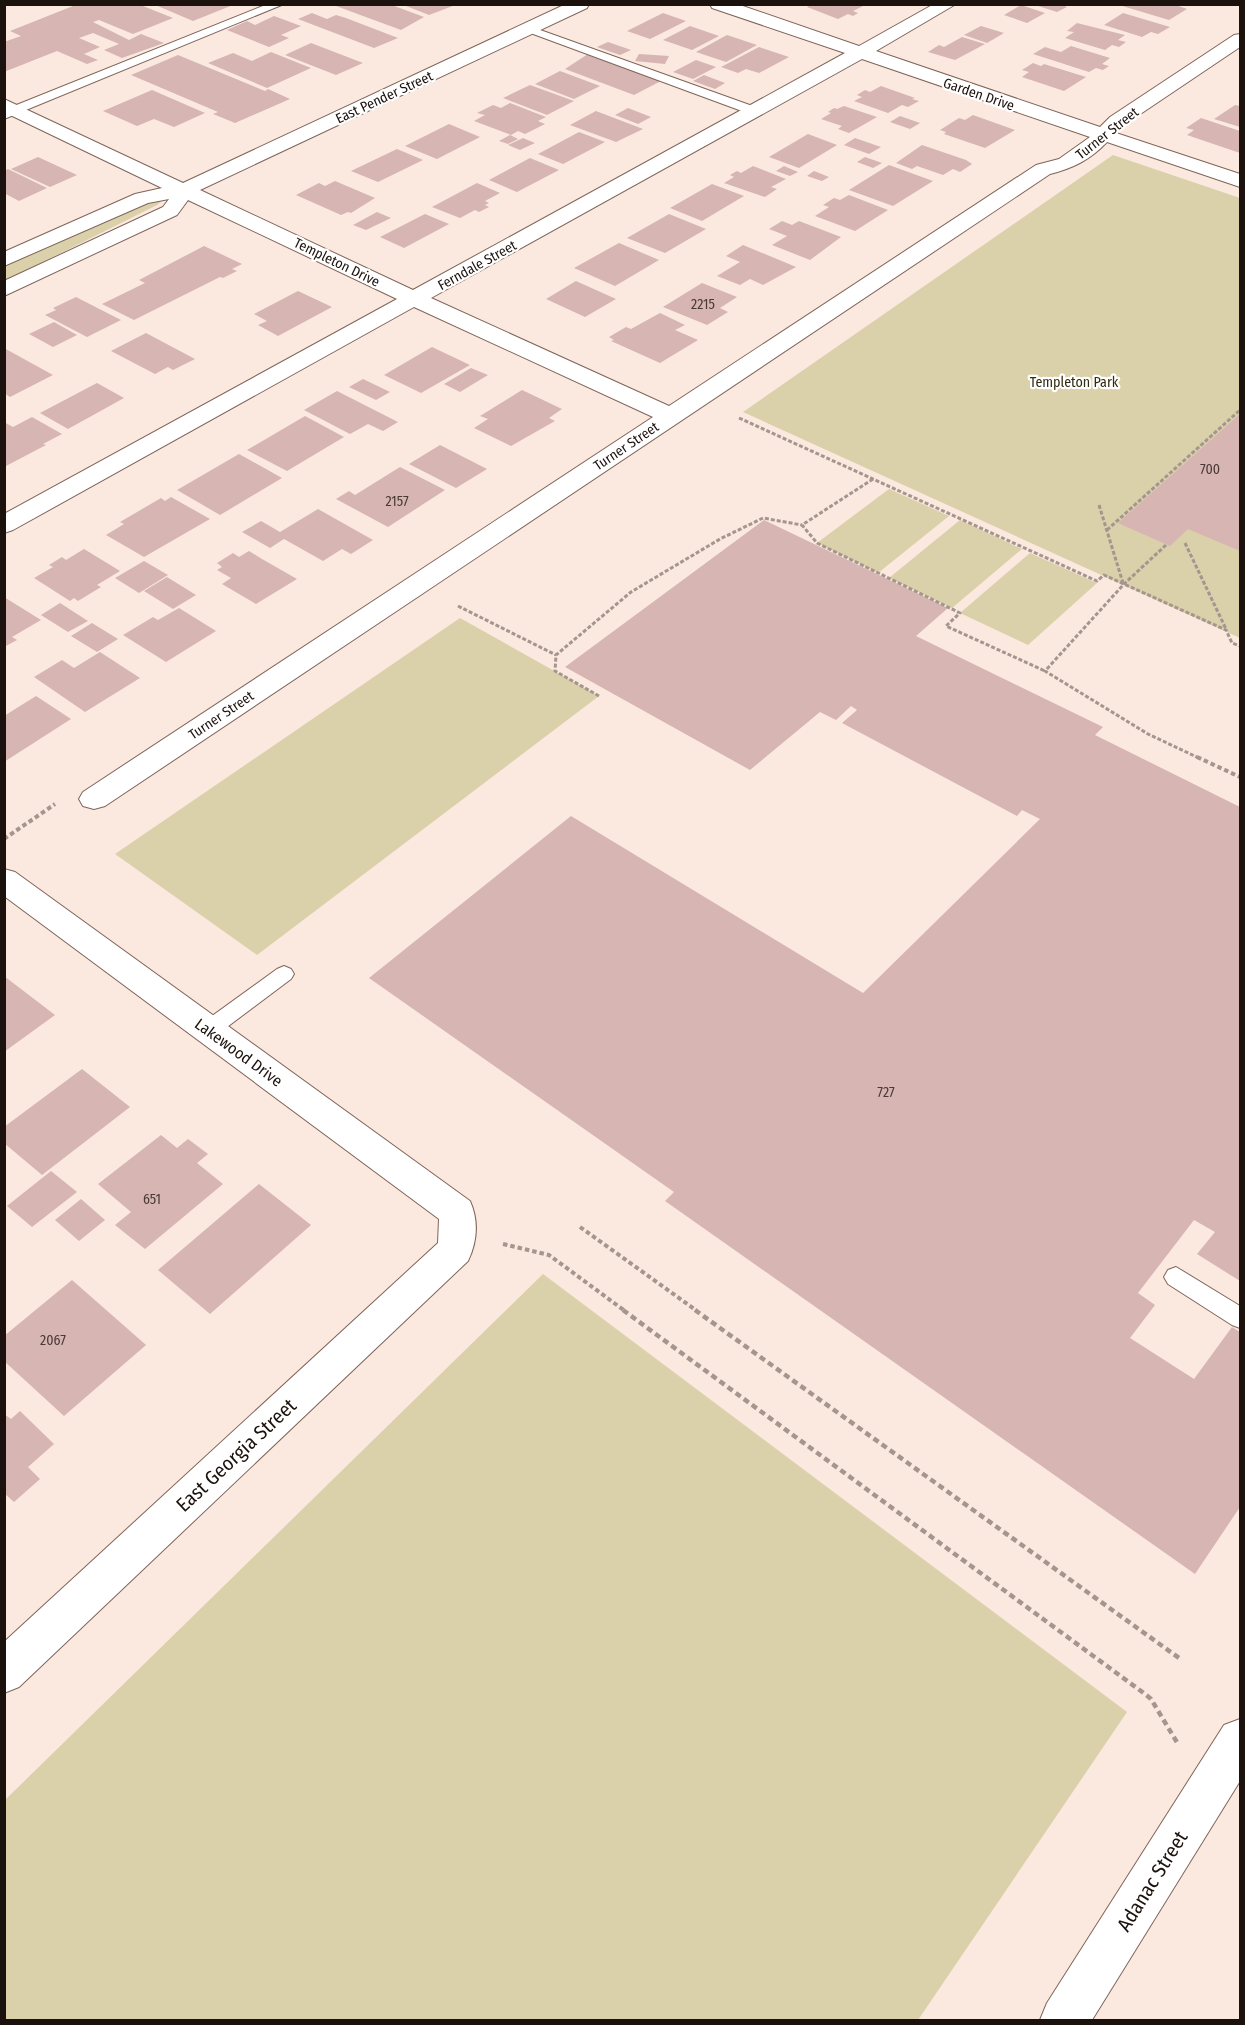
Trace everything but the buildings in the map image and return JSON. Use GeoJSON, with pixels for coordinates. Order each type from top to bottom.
{"type":"FeatureCollection","features":[{"type":"Feature","properties":{"kind":"street","name":"East Pender Street"},"geometry":{"type":"LineString","coordinates":[[4,260],[142,198],[186,189],[581,4]]}},
{"type":"Feature","properties":{"kind":"street","name":"Garden Drive"},"geometry":{"type":"LineString","coordinates":[[718,4],[1240,181]]}},
{"type":"Feature","properties":{"kind":"street","name":"Ferndale Street"},"geometry":{"type":"LineString","coordinates":[[4,525],[948,4]]}},
{"type":"Feature","properties":{"kind":"street","name":"Turner Street"},"geometry":{"type":"LineString","coordinates":[[94,799],[1043,169],[1066,164],[1089,149],[1117,122],[1240,39]]}},
{"type":"Feature","properties":{"kind":"street","name":"Templeton Drive"},"geometry":{"type":"LineString","coordinates":[[8,110],[186,189],[415,300],[671,416]]}},
{"type":"Feature","properties":{"kind":"street","name":"East Pender Street"},"geometry":{"type":"LineString","coordinates":[[4,290],[170,211],[186,189]]}},
{"type":"Feature","properties":{"kind":"street","name":"Lakewood Drive"},"geometry":{"type":"LineString","coordinates":[[4,880],[457,1212],[458,1232]]}},
{"type":"Feature","properties":{"kind":"street","name":"East Georgia Street"},"geometry":{"type":"LineString","coordinates":[[4,1672],[455,1250],[458,1232]]}},
{"type":"Feature","properties":{"kind":"street","name":"Adanac Street"},"geometry":{"type":"LineString","coordinates":[[1064,2020],[1233,1770]]}},
{"type":"Feature","properties":{"kind":"lane"},"geometry":{"type":"LineString","coordinates":[[8,110],[279,4]]}},
{"type":"Feature","properties":{"kind":"lane"},"geometry":{"type":"LineString","coordinates":[[529,29],[754,111]]}},
{"type":"Feature","properties":{"kind":"lane"},"geometry":{"type":"LineString","coordinates":[[208,1030],[284,974]]}},
{"type":"Feature","properties":{"kind":"lane"},"geometry":{"type":"LineString","coordinates":[[1176,1277],[1240,1318]]}},
{"type":"Feature","properties":{"kind":"path"},"geometry":{"type":"LineString","coordinates":[[1107,530],[1240,410]]}},
{"type":"Feature","properties":{"kind":"path"},"geometry":{"type":"LineString","coordinates":[[737,417],[1097,581],[1104,575],[1226,630]]}},
{"type":"Feature","properties":{"kind":"path"},"geometry":{"type":"LineString","coordinates":[[802,525],[874,479]]}},
{"type":"Feature","properties":{"kind":"path"},"geometry":{"type":"LineString","coordinates":[[1099,505],[1124,584]]}},
{"type":"Feature","properties":{"kind":"path"},"geometry":{"type":"LineString","coordinates":[[599,696],[555,671],[556,655],[631,592],[720,539],[763,518],[802,525],[817,543],[960,613],[946,626],[1045,671],[1148,734],[1240,777]]}},
{"type":"Feature","properties":{"kind":"path"},"geometry":{"type":"LineString","coordinates":[[1185,543],[1232,643],[1240,646]]}},
{"type":"Feature","properties":{"kind":"path"},"geometry":{"type":"LineString","coordinates":[[1045,671],[1124,584],[1166,545]]}},
{"type":"Feature","properties":{"kind":"path"},"geometry":{"type":"LineString","coordinates":[[457,606],[556,655]]}},
{"type":"Feature","properties":{"kind":"path"},"geometry":{"type":"LineString","coordinates":[[4,839],[57,802],[94,799]]}},
{"type":"Feature","properties":{"kind":"path"},"geometry":{"type":"LineString","coordinates":[[579,1227],[1179,1658]]}},
{"type":"Feature","properties":{"kind":"path"},"geometry":{"type":"LineString","coordinates":[[458,1232],[549,1255],[561,1263],[1145,1694],[1151,1699],[1182,1750],[1233,1770]]}},
{"type":"Feature","properties":{"kind":"green space","name":"Templeton Park"},"geometry":{"type":"Polygon","coordinates":[[[1113,155],[1240,198],[1240,638],[743,412],[1113,155]]]}},
{"type":"Feature","properties":{"kind":"green space"},"geometry":{"type":"Polygon","coordinates":[[[158,199],[162,201],[157,205],[5,281],[5,266],[158,199]]]}},
{"type":"Feature","properties":{"kind":"green space"},"geometry":{"type":"Polygon","coordinates":[[[889,489],[949,516],[878,573],[817,543],[889,489]]]}},
{"type":"Feature","properties":{"kind":"green space"},"geometry":{"type":"Polygon","coordinates":[[[960,520],[1022,549],[952,608],[889,578],[960,520]]]}},
{"type":"Feature","properties":{"kind":"green space"},"geometry":{"type":"Polygon","coordinates":[[[1030,553],[1097,583],[1028,645],[960,613],[1030,553]]]}},
{"type":"Feature","properties":{"kind":"green space"},"geometry":{"type":"Polygon","coordinates":[[[460,618],[599,696],[257,955],[115,854],[460,618]]]}},
{"type":"Feature","properties":{"kind":"green space"},"geometry":{"type":"Polygon","coordinates":[[[543,1274],[1127,1712],[918,2020],[5,2020],[5,1800],[543,1274]]]}}]}
